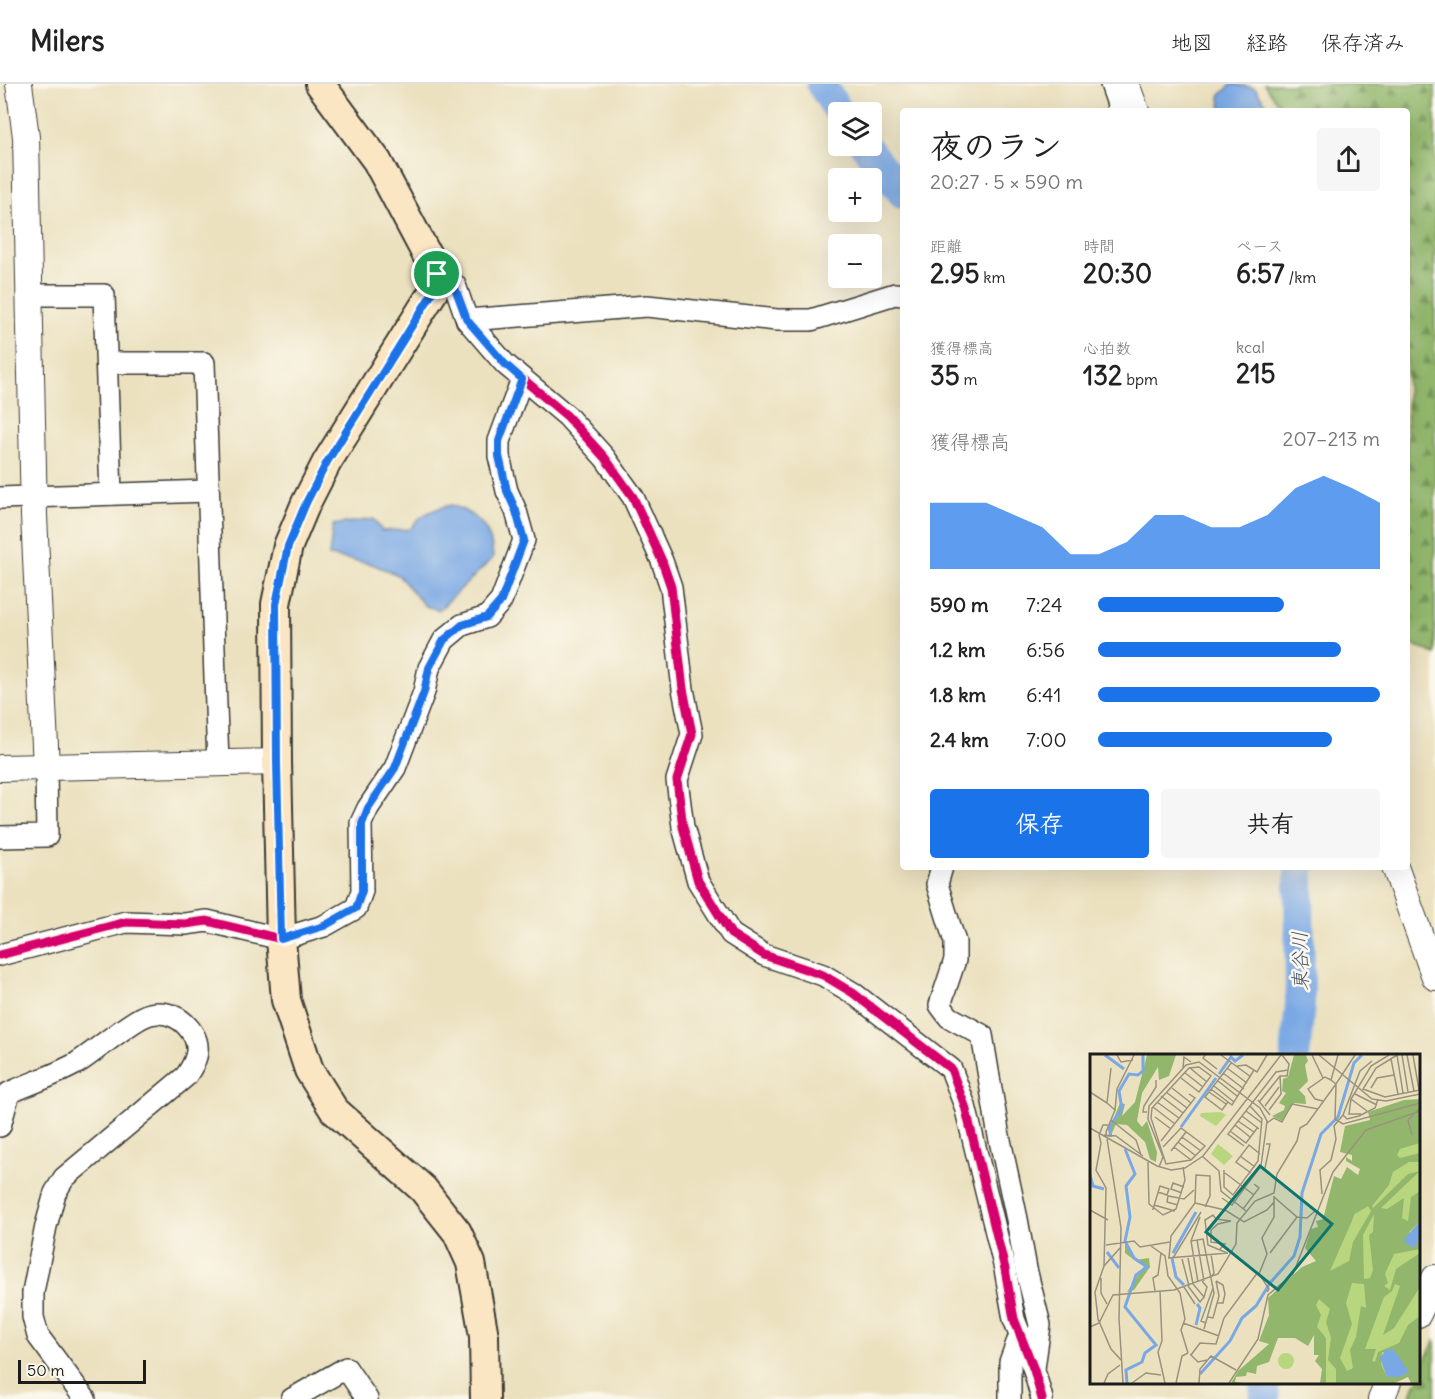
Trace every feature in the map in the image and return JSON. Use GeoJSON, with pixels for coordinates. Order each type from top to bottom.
{"type":"FeatureCollection","features":[{"type":"Feature","properties":{"kind":"main road"},"geometry":{"type":"LineString","coordinates":[[320,84],[377,160],[437,274],[433,292],[327,462],[288,546],[276,604],[281,939],[286,1000],[309,1070],[334,1110],[423,1189],[457,1232],[471,1263],[484,1336],[485,1399]]}},
{"type":"Feature","properties":{"kind":"street"},"geometry":{"type":"LineString","coordinates":[[0,837],[46,836],[46,767],[33,497],[26,137],[19,84]]}},
{"type":"Feature","properties":{"kind":"street"},"geometry":{"type":"LineString","coordinates":[[1111,84],[1117,108]]}},
{"type":"Feature","properties":{"kind":"street"},"geometry":{"type":"LineString","coordinates":[[1126,84],[1135,108]]}},
{"type":"Feature","properties":{"kind":"street"},"geometry":{"type":"LineString","coordinates":[[437,274],[454,285],[467,320],[505,364],[567,416],[605,458],[633,497],[662,561],[671,587],[683,689],[692,734],[677,780],[683,827],[698,881],[731,934],[764,955],[823,975],[853,993],[951,1069],[965,1106],[1020,1335],[1034,1370],[1042,1399]]}},
{"type":"Feature","properties":{"kind":"street"},"geometry":{"type":"LineString","coordinates":[[467,320],[647,306],[777,320],[811,320],[895,294],[900,295]]}},
{"type":"Feature","properties":{"kind":"street"},"geometry":{"type":"LineString","coordinates":[[30,295],[104,295],[111,494]]}},
{"type":"Feature","properties":{"kind":"street"},"geometry":{"type":"LineString","coordinates":[[107,363],[204,363],[218,763]]}},
{"type":"Feature","properties":{"kind":"street"},"geometry":{"type":"LineString","coordinates":[[0,954],[126,922],[185,924],[207,921],[281,939],[324,926],[356,908],[362,891],[362,824],[368,808],[395,768],[424,692],[429,668],[444,640],[462,625],[487,617],[501,601],[524,540],[516,511],[507,491],[499,456],[499,441],[522,379]]}},
{"type":"Feature","properties":{"kind":"street"},"geometry":{"type":"LineString","coordinates":[[0,498],[208,491]]}},
{"type":"Feature","properties":{"kind":"street"},"geometry":{"type":"LineString","coordinates":[[0,768],[277,762]]}},
{"type":"Feature","properties":{"kind":"street"},"geometry":{"type":"LineString","coordinates":[[941,870],[937,884],[955,942],[955,960],[940,1005],[949,1017],[982,1035],[998,1131],[1026,1269],[1040,1325],[1034,1370]]}},
{"type":"Feature","properties":{"kind":"street"},"geometry":{"type":"LineString","coordinates":[[1396,870],[1435,977]]}},
{"type":"Feature","properties":{"kind":"street"},"geometry":{"type":"LineString","coordinates":[[0,1126],[9,1093],[76,1064],[148,1014],[166,1014],[176,1017],[187,1025],[196,1039],[198,1051],[195,1064],[186,1076],[64,1178],[55,1193],[33,1292],[33,1317],[38,1335],[85,1399]]}},
{"type":"Feature","properties":{"kind":"street"},"geometry":{"type":"LineString","coordinates":[[1420,1312],[1435,1278]]}},
{"type":"Feature","properties":{"kind":"street"},"geometry":{"type":"LineString","coordinates":[[1010,1399],[1010,1362],[1020,1335]]}},
{"type":"Feature","properties":{"kind":"street"},"geometry":{"type":"LineString","coordinates":[[292,1399],[346,1368],[367,1399]]}},
{"type":"Feature","properties":{"kind":"street"},"geometry":{"type":"LineString","coordinates":[[1381,1399],[1388,1384]]}},
{"type":"Feature","properties":{"kind":"green space"},"geometry":{"type":"Polygon","coordinates":[[[1264,84],[1435,84],[1435,654],[1410,643],[1410,108],[1279,108],[1278,103],[1264,84]]]}},
{"type":"Feature","properties":{"kind":"green space"},"geometry":{"type":"Polygon","coordinates":[[[1435,1340],[1435,1399],[1409,1399],[1415,1384],[1420,1384],[1421,1368],[1435,1340]]]}},
{"type":"Feature","properties":{"kind":"water"},"geometry":{"type":"Polygon","coordinates":[[[1232,84],[1255,88],[1269,108],[1221,108],[1220,95],[1232,84]]]}},
{"type":"Feature","properties":{"kind":"water"},"geometry":{"type":"Polygon","coordinates":[[[452,505],[470,514],[482,524],[490,539],[493,558],[439,610],[425,606],[398,575],[372,564],[329,556],[333,525],[374,519],[382,531],[411,529],[418,519],[428,512],[452,505]]]}},
{"type":"Feature","properties":{"kind":"waterway","name":"東谷川"},"geometry":{"type":"LineString","coordinates":[[821,84],[833,102]]}},
{"type":"Feature","properties":{"kind":"waterway","name":"東谷川"},"geometry":{"type":"LineString","coordinates":[[873,156],[900,190]]}},
{"type":"Feature","properties":{"kind":"waterway","name":"東谷川"},"geometry":{"type":"LineString","coordinates":[[1295,1054],[1300,1004],[1299,870]]}},
{"type":"Feature","properties":{"kind":"waterway","name":"東谷川"},"geometry":{"type":"LineString","coordinates":[[1264,1384],[1265,1399]]}},
{"type":"Feature","properties":{"kind":"cycle path"},"geometry":{"type":"LineString","coordinates":[[437,274],[455,285],[467,320],[505,364],[567,416],[605,458],[633,497],[662,561],[671,587],[683,689],[692,734],[677,780],[683,827],[698,881],[731,934],[764,955],[823,975],[853,993],[951,1069],[965,1106],[1005,1269],[1014,1319],[1034,1370],[1042,1399]]}},
{"type":"Feature","properties":{"kind":"cycle path"},"geometry":{"type":"LineString","coordinates":[[0,955],[126,922],[185,924],[207,921],[281,939],[324,926],[356,908],[362,891],[361,823],[368,808],[395,768],[424,692],[429,668],[444,640],[462,625],[487,617],[501,601],[524,540],[516,511],[507,491],[499,456],[499,441],[522,379]]}},
{"type":"Feature","properties":{"kind":"route"},"geometry":{"type":"LineString","coordinates":[[437,274],[454,285],[467,320],[505,364],[522,379],[499,441],[499,456],[507,491],[516,511],[524,540],[501,601],[487,617],[462,625],[444,640],[429,668],[424,692],[395,768],[368,808],[362,824],[362,891],[356,908],[324,926],[281,939],[276,604],[288,546],[327,462],[433,292],[437,274]]}}]}
